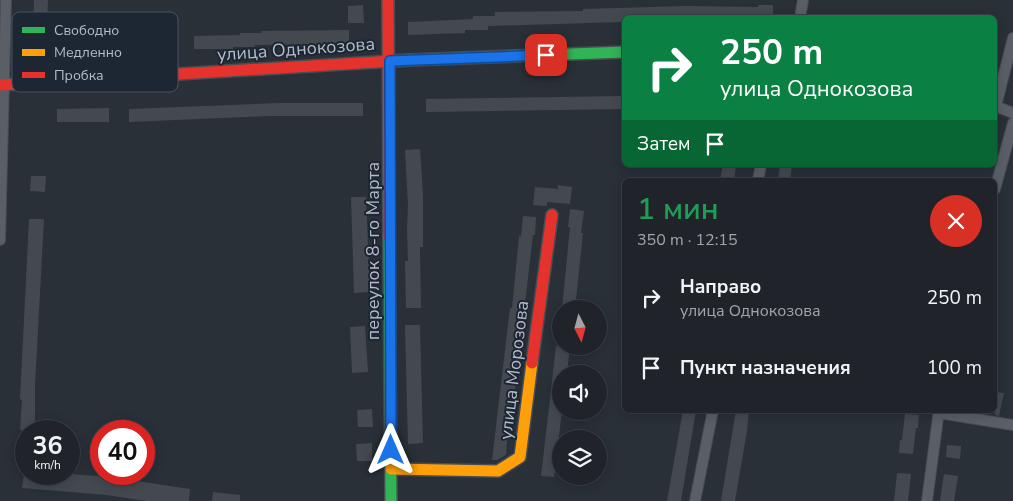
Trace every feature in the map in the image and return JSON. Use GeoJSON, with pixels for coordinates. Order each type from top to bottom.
{"type":"FeatureCollection","features":[{"type":"Feature","properties":{"kind":"street"},"geometry":{"type":"LineString","coordinates":[[0,240],[2,85],[6,0]]}},
{"type":"Feature","properties":{"kind":"street","name":"переулок 8-го Марта"},"geometry":{"type":"LineString","coordinates":[[388,0],[390,61],[391,501]]}},
{"type":"Feature","properties":{"kind":"street"},"geometry":{"type":"LineString","coordinates":[[800,15],[803,0]]}},
{"type":"Feature","properties":{"kind":"street"},"geometry":{"type":"LineString","coordinates":[[997,98],[1013,38]]}},
{"type":"Feature","properties":{"kind":"street","name":"улица Однокозова"},"geometry":{"type":"LineString","coordinates":[[178,74],[390,61],[622,52]]}},
{"type":"Feature","properties":{"kind":"street"},"geometry":{"type":"LineString","coordinates":[[997,107],[1013,113]]}},
{"type":"Feature","properties":{"kind":"street"},"geometry":{"type":"LineString","coordinates":[[997,182],[1013,123]]}},
{"type":"Feature","properties":{"kind":"street","name":"улица Морозова"},"geometry":{"type":"LineString","coordinates":[[391,470],[498,471],[520,457],[552,214]]}},
{"type":"Feature","properties":{"kind":"street"},"geometry":{"type":"LineString","coordinates":[[695,501],[712,413]]}},
{"type":"Feature","properties":{"kind":"street"},"geometry":{"type":"LineString","coordinates":[[927,501],[939,413]]}},
{"type":"Feature","properties":{"kind":"street"},"geometry":{"type":"LineString","coordinates":[[950,413],[1013,425]]}},
{"type":"Feature","properties":{"kind":"building"},"geometry":{"type":"Polygon","coordinates":[[[34,0],[48,0],[48,12],[34,12],[34,0]]]}},
{"type":"Feature","properties":{"kind":"building"},"geometry":{"type":"Polygon","coordinates":[[[363,5],[364,23],[348,23],[348,6],[363,5]]]}},
{"type":"Feature","properties":{"kind":"building"},"geometry":{"type":"Polygon","coordinates":[[[758,5],[773,5],[773,15],[622,15],[622,22],[488,26],[488,30],[465,30],[465,33],[408,35],[408,22],[473,19],[473,16],[495,16],[495,12],[583,11],[583,9],[685,6],[758,7],[758,5]]]}},
{"type":"Feature","properties":{"kind":"building"},"geometry":{"type":"Polygon","coordinates":[[[349,30],[349,44],[255,45],[255,47],[233,47],[233,49],[194,49],[194,36],[240,35],[240,33],[261,33],[261,31],[349,30]]]}},
{"type":"Feature","properties":{"kind":"building"},"geometry":{"type":"Polygon","coordinates":[[[622,96],[622,109],[426,112],[426,99],[622,96]]]}},
{"type":"Feature","properties":{"kind":"building"},"geometry":{"type":"Polygon","coordinates":[[[278,103],[363,103],[363,116],[269,116],[129,122],[129,109],[278,103]]]}},
{"type":"Feature","properties":{"kind":"building"},"geometry":{"type":"Polygon","coordinates":[[[109,108],[109,122],[57,122],[57,109],[109,108]]]}},
{"type":"Feature","properties":{"kind":"building"},"geometry":{"type":"Polygon","coordinates":[[[420,149],[423,194],[423,247],[420,247],[421,308],[406,308],[405,261],[408,261],[408,205],[405,150],[420,149]]]}},
{"type":"Feature","properties":{"kind":"building"},"geometry":{"type":"Polygon","coordinates":[[[723,167],[736,167],[734,178],[720,178],[723,167]]]}},
{"type":"Feature","properties":{"kind":"building"},"geometry":{"type":"Polygon","coordinates":[[[780,167],[792,167],[790,178],[778,178],[780,167]]]}},
{"type":"Feature","properties":{"kind":"building"},"geometry":{"type":"Polygon","coordinates":[[[31,176],[46,176],[45,192],[30,191],[31,176]]]}},
{"type":"Feature","properties":{"kind":"building"},"geometry":{"type":"Polygon","coordinates":[[[558,185],[572,187],[570,204],[547,202],[547,206],[533,205],[535,187],[558,189],[558,185]]]}},
{"type":"Feature","properties":{"kind":"building"},"geometry":{"type":"Polygon","coordinates":[[[351,197],[366,197],[370,292],[354,293],[351,197]]]}},
{"type":"Feature","properties":{"kind":"building"},"geometry":{"type":"Polygon","coordinates":[[[570,209],[584,211],[576,300],[563,300],[570,227],[568,227],[570,209]]]}},
{"type":"Feature","properties":{"kind":"building"},"geometry":{"type":"Polygon","coordinates":[[[523,216],[536,217],[535,235],[533,235],[509,440],[507,440],[506,455],[497,460],[492,460],[510,308],[512,308],[519,236],[521,237],[523,216]]]}},
{"type":"Feature","properties":{"kind":"building"},"geometry":{"type":"Polygon","coordinates":[[[29,219],[44,219],[35,385],[35,420],[21,420],[22,400],[20,399],[29,219]]]}},
{"type":"Feature","properties":{"kind":"building"},"geometry":{"type":"Polygon","coordinates":[[[405,325],[420,325],[423,443],[408,444],[405,325]]]}},
{"type":"Feature","properties":{"kind":"building"},"geometry":{"type":"Polygon","coordinates":[[[365,326],[368,372],[352,373],[350,327],[365,326]]]}},
{"type":"Feature","properties":{"kind":"building"},"geometry":{"type":"Polygon","coordinates":[[[555,355],[569,355],[568,365],[554,365],[555,355]]]}},
{"type":"Feature","properties":{"kind":"building"},"geometry":{"type":"Polygon","coordinates":[[[552,381],[552,420],[561,420],[560,430],[552,430],[552,477],[541,476],[552,381]]]}},
{"type":"Feature","properties":{"kind":"building"},"geometry":{"type":"Polygon","coordinates":[[[997,392],[1004,393],[999,416],[995,415],[997,413],[997,392]]]}},
{"type":"Feature","properties":{"kind":"building"},"geometry":{"type":"Polygon","coordinates":[[[372,409],[373,427],[358,427],[357,410],[372,409]]]}},
{"type":"Feature","properties":{"kind":"building"},"geometry":{"type":"Polygon","coordinates":[[[682,413],[696,413],[681,501],[667,501],[682,413]]]}},
{"type":"Feature","properties":{"kind":"building"},"geometry":{"type":"Polygon","coordinates":[[[736,413],[749,413],[735,501],[721,501],[736,413]]]}},
{"type":"Feature","properties":{"kind":"building"},"geometry":{"type":"Polygon","coordinates":[[[905,414],[919,415],[913,454],[899,453],[905,414]]]}},
{"type":"Feature","properties":{"kind":"building"},"geometry":{"type":"Polygon","coordinates":[[[372,443],[372,461],[357,461],[356,444],[372,443]]]}},
{"type":"Feature","properties":{"kind":"building"},"geometry":{"type":"Polygon","coordinates":[[[947,445],[961,446],[960,459],[946,457],[947,445]]]}},
{"type":"Feature","properties":{"kind":"building"},"geometry":{"type":"Polygon","coordinates":[[[897,473],[911,474],[908,501],[894,501],[897,473]]]}},
{"type":"Feature","properties":{"kind":"building"},"geometry":{"type":"Polygon","coordinates":[[[944,474],[958,476],[954,501],[940,501],[944,474]]]}},
{"type":"Feature","properties":{"kind":"building"},"geometry":{"type":"Polygon","coordinates":[[[80,475],[90,475],[90,485],[155,484],[190,489],[189,501],[147,501],[106,495],[22,488],[22,485],[80,485],[80,475]]]}},
{"type":"Feature","properties":{"kind":"building"},"geometry":{"type":"Polygon","coordinates":[[[213,492],[240,495],[240,501],[212,501],[213,492]]]}},
{"type":"Feature","properties":{"kind":"traffic: fast"},"geometry":{"type":"LineString","coordinates":[[409,60],[622,52]]}},
{"type":"Feature","properties":{"kind":"traffic: fast"},"geometry":{"type":"LineString","coordinates":[[389,236],[391,501]]}},
{"type":"Feature","properties":{"kind":"traffic: slow"},"geometry":{"type":"LineString","coordinates":[[391,469],[498,471],[520,457],[532,363]]}},
{"type":"Feature","properties":{"kind":"traffic: jam"},"geometry":{"type":"LineString","coordinates":[[388,0],[389,236]]}},
{"type":"Feature","properties":{"kind":"traffic: jam"},"geometry":{"type":"LineString","coordinates":[[178,74],[409,60]]}},
{"type":"Feature","properties":{"kind":"traffic: jam"},"geometry":{"type":"LineString","coordinates":[[0,85],[12,84]]}},
{"type":"Feature","properties":{"kind":"traffic: jam"},"geometry":{"type":"LineString","coordinates":[[532,363],[552,215]]}},
{"type":"Feature","properties":{"kind":"route"},"geometry":{"type":"LineString","coordinates":[[391,450],[390,61],[546,55]]}}]}
